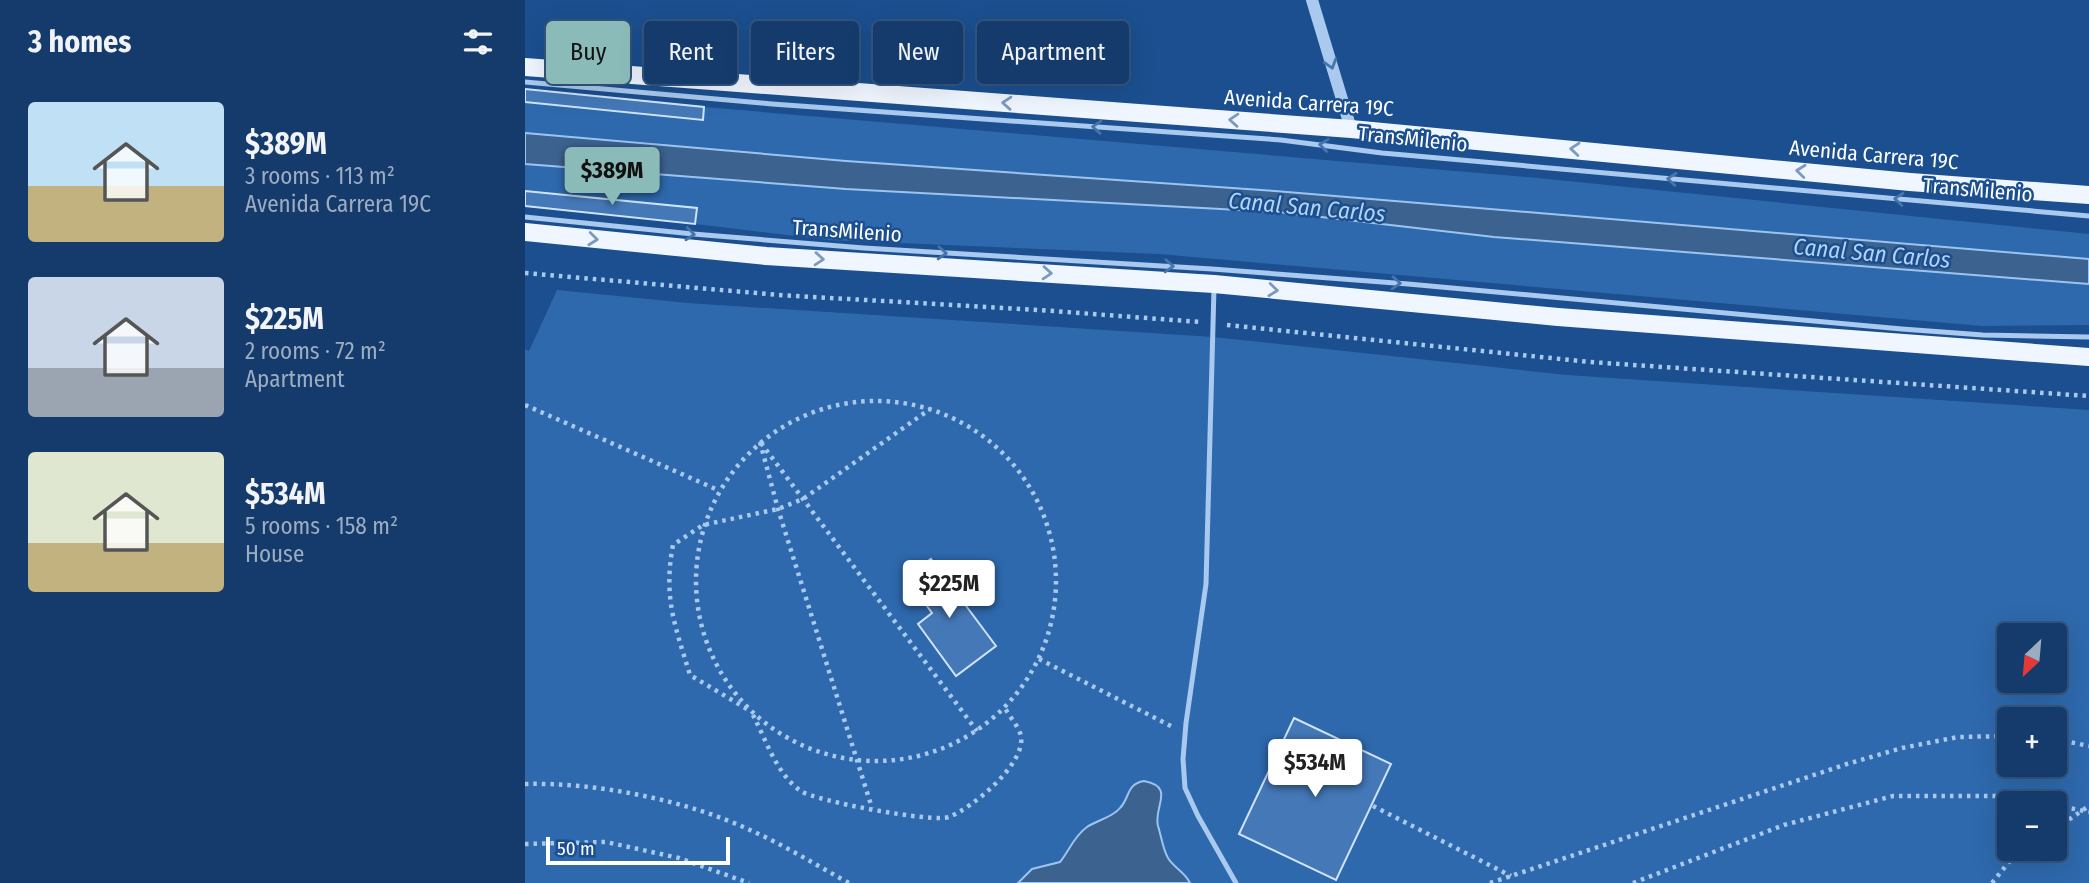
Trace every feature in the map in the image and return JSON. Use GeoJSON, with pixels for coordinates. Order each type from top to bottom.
{"type":"FeatureCollection","features":[{"type":"Feature","properties":{"kind":"main road","name":"Avenida Carrera 19C"},"geometry":{"type":"LineString","coordinates":[[525,67],[1351,129],[1910,182],[2089,195]]}},
{"type":"Feature","properties":{"kind":"main road"},"geometry":{"type":"LineString","coordinates":[[525,232],[766,256],[1214,284],[1557,317],[2089,357]]}},
{"type":"Feature","properties":{"kind":"street"},"geometry":{"type":"LineString","coordinates":[[1312,0],[1351,129]]}},
{"type":"Feature","properties":{"kind":"lane","name":"TransMilenio"},"geometry":{"type":"LineString","coordinates":[[525,82],[772,104],[1281,140],[1396,154],[2089,216]]}},
{"type":"Feature","properties":{"kind":"lane","name":"TransMilenio"},"geometry":{"type":"LineString","coordinates":[[525,217],[838,246],[1408,284],[1902,329],[1983,335],[2089,337]]}},
{"type":"Feature","properties":{"kind":"lane"},"geometry":{"type":"LineString","coordinates":[[1214,284],[1206,583],[1183,759],[1185,788],[1198,817],[1236,883]]}},
{"type":"Feature","properties":{"kind":"path"},"geometry":{"type":"LineString","coordinates":[[525,273],[779,295],[1039,310],[1213,324],[1590,362],[2089,396]]}},
{"type":"Feature","properties":{"kind":"path"},"geometry":{"type":"LineString","coordinates":[[930,409],[803,499],[778,509],[703,525],[673,545],[669,567],[670,607],[690,675],[751,711],[783,735],[818,752],[857,760],[899,760],[940,750],[977,731],[1005,708],[1024,685],[1039,659],[1055,611],[1056,559],[1042,509],[1015,465],[977,431],[930,409],[870,400],[811,411],[760,441],[737,464],[718,490],[703,525],[694,575],[700,625],[719,672],[751,711],[785,776],[803,793],[911,817],[947,818],[976,800],[1002,778],[1019,752],[1021,736],[1005,708]]}},
{"type":"Feature","properties":{"kind":"path"},"geometry":{"type":"LineString","coordinates":[[525,405],[718,490]]}},
{"type":"Feature","properties":{"kind":"path"},"geometry":{"type":"LineString","coordinates":[[760,441],[977,731]]}},
{"type":"Feature","properties":{"kind":"path"},"geometry":{"type":"LineString","coordinates":[[760,441],[778,509],[872,809]]}},
{"type":"Feature","properties":{"kind":"path"},"geometry":{"type":"LineString","coordinates":[[1039,659],[1185,732]]}},
{"type":"Feature","properties":{"kind":"path"},"geometry":{"type":"LineString","coordinates":[[1490,883],[1902,748],[1958,737],[1997,736]]}},
{"type":"Feature","properties":{"kind":"path"},"geometry":{"type":"LineString","coordinates":[[2067,741],[2089,746]]}},
{"type":"Feature","properties":{"kind":"path"},"geometry":{"type":"LineString","coordinates":[[525,784],[544,783],[636,794],[696,810],[749,829],[849,883]]}},
{"type":"Feature","properties":{"kind":"path"},"geometry":{"type":"LineString","coordinates":[[1633,883],[1784,825],[1893,796],[1997,796]]}},
{"type":"Feature","properties":{"kind":"path"},"geometry":{"type":"LineString","coordinates":[[1373,806],[1511,876]]}},
{"type":"Feature","properties":{"kind":"path"},"geometry":{"type":"LineString","coordinates":[[2067,807],[2082,810],[2089,807]]}},
{"type":"Feature","properties":{"kind":"path"},"geometry":{"type":"LineString","coordinates":[[2067,821],[2089,807]]}},
{"type":"Feature","properties":{"kind":"path"},"geometry":{"type":"LineString","coordinates":[[525,844],[606,842],[679,858],[749,883]]}},
{"type":"Feature","properties":{"kind":"path"},"geometry":{"type":"LineString","coordinates":[[1992,883],[2010,861]]}},
{"type":"Feature","properties":{"kind":"shaded area"},"geometry":{"type":"Polygon","coordinates":[[[525,102],[702,120],[704,107],[1538,178],[2089,234],[2089,325],[1982,326],[1159,254],[828,240],[695,224],[696,208],[525,191],[525,102]]]}},
{"type":"Feature","properties":{"kind":"shaded area"},"geometry":{"type":"Polygon","coordinates":[[[557,290],[688,303],[1213,337],[1567,375],[2089,410],[2089,883],[525,883],[525,349],[529,351],[557,290]]]}},
{"type":"Feature","properties":{"kind":"water","name":"Canal San Carlos"},"geometry":{"type":"Polygon","coordinates":[[[525,133],[846,161],[1275,191],[2089,259],[2089,284],[1494,237],[1278,212],[846,189],[525,164],[525,133]]]}},
{"type":"Feature","properties":{"kind":"water"},"geometry":{"type":"Polygon","coordinates":[[[1144,781],[1159,788],[1161,799],[1157,819],[1165,851],[1170,861],[1190,883],[1018,883],[1032,869],[1060,862],[1082,831],[1117,811],[1131,788],[1144,781]]]}},
{"type":"Feature","properties":{"kind":"building"},"geometry":{"type":"Polygon","coordinates":[[[525,89],[704,107],[703,120],[525,102],[525,89]]]}},
{"type":"Feature","properties":{"kind":"building"},"geometry":{"type":"Polygon","coordinates":[[[525,191],[697,208],[695,224],[525,206],[525,191]]]}},
{"type":"Feature","properties":{"kind":"building"},"geometry":{"type":"Polygon","coordinates":[[[931,559],[996,646],[956,676],[918,624],[932,613],[906,577],[931,559]]]}},
{"type":"Feature","properties":{"kind":"building"},"geometry":{"type":"Polygon","coordinates":[[[1294,718],[1391,764],[1336,880],[1239,834],[1294,718]]]}}]}
